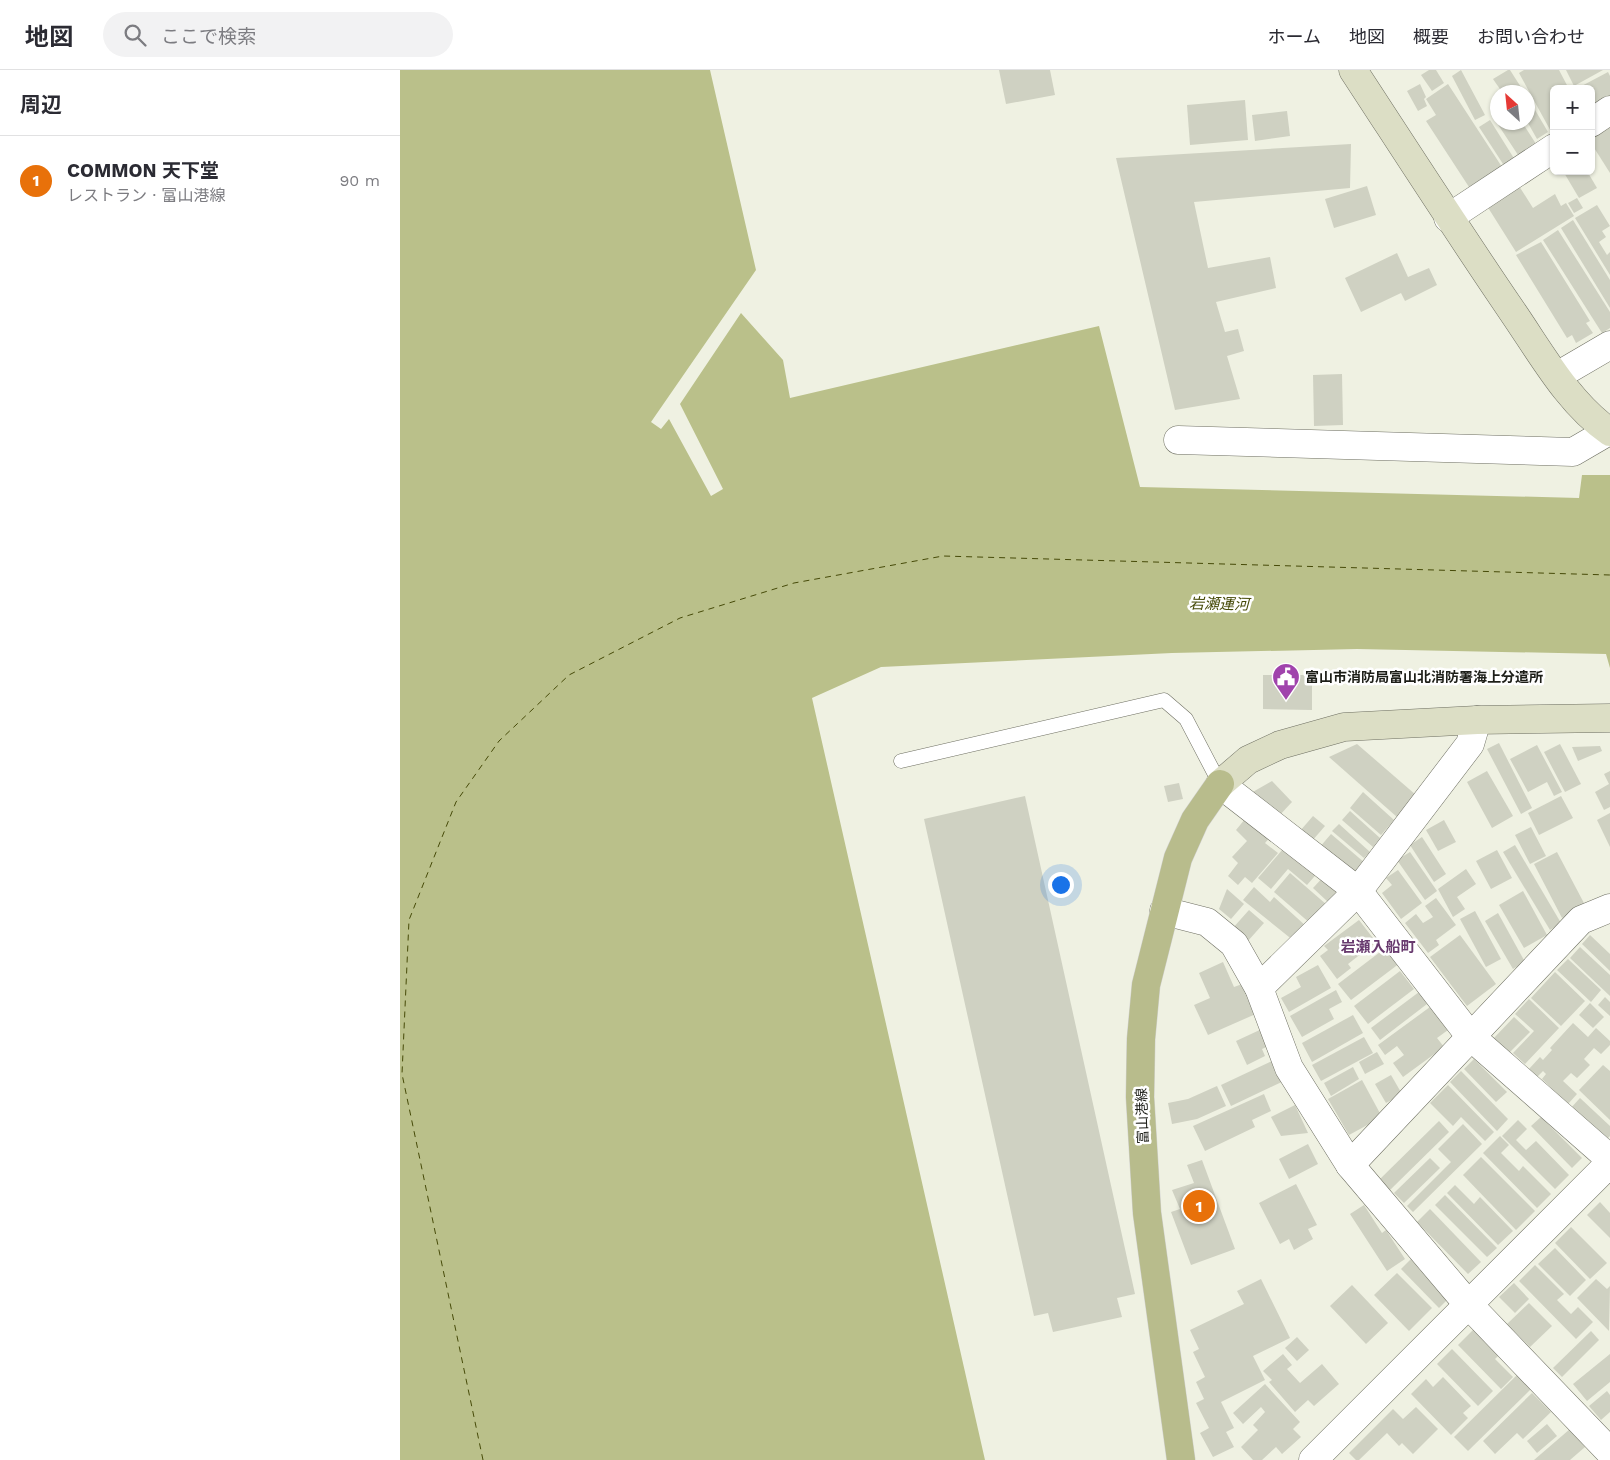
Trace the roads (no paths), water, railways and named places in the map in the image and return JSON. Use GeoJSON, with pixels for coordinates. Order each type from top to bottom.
{"type":"FeatureCollection","features":[{"type":"Feature","properties":{"kind":"main road","name":"富山港線"},"geometry":{"type":"LineString","coordinates":[[1181,1460],[1147,1213],[1140,1097],[1146,984],[1178,858],[1196,820],[1220,784]]}},
{"type":"Feature","properties":{"kind":"street"},"geometry":{"type":"LineString","coordinates":[[1178,440],[1573,452],[1609,432],[1582,407],[1557,376],[1448,218],[1354,70]]}},
{"type":"Feature","properties":{"kind":"street"},"geometry":{"type":"LineString","coordinates":[[1595,120],[1610,110]]}},
{"type":"Feature","properties":{"kind":"street"},"geometry":{"type":"LineString","coordinates":[[1448,218],[1550,151]]}},
{"type":"Feature","properties":{"kind":"street"},"geometry":{"type":"LineString","coordinates":[[1557,376],[1610,345]]}},
{"type":"Feature","properties":{"kind":"street"},"geometry":{"type":"LineString","coordinates":[[1313,1460],[1610,1161],[1470,1036],[1358,891],[1220,784],[1248,760],[1280,745],[1344,728],[1477,720],[1610,718]]}},
{"type":"Feature","properties":{"kind":"street"},"geometry":{"type":"LineString","coordinates":[[1259,988],[1358,891],[1470,744],[1477,720]]}},
{"type":"Feature","properties":{"kind":"street"},"geometry":{"type":"LineString","coordinates":[[1350,1165],[1470,1036],[1582,920],[1610,908]]}},
{"type":"Feature","properties":{"kind":"street"},"geometry":{"type":"LineString","coordinates":[[1164,911],[1207,922],[1234,944],[1259,988],[1288,1068],[1350,1165],[1467,1304],[1610,1452]]}},
{"type":"Feature","properties":{"kind":"lane"},"geometry":{"type":"LineString","coordinates":[[901,761],[1164,700],[1186,720],[1220,784]]}},
{"type":"Feature","properties":{"kind":"water","name":"岩瀬運河"},"geometry":{"type":"Polygon","coordinates":[[[400,70],[710,70],[756,270],[651,422],[661,429],[669,419],[711,496],[723,489],[680,404],[741,313],[783,360],[790,398],[1099,326],[1140,487],[1579,498],[1582,475],[1610,475],[1610,668],[1606,654],[1357,649],[1172,653],[881,667],[812,698],[985,1460],[400,1460],[400,70]]]}},
{"type":"Feature","properties":{"kind":"place","name":"富山市消防局富山北消防署海上分遣所"},"geometry":{"type":"Point","coordinates":[1286,701]}},
{"type":"Feature","properties":{"kind":"place","name":"COMMON 天下堂"},"geometry":{"type":"Point","coordinates":[1199,1206]}},
{"type":"Feature","properties":{"kind":"district","name":"岩瀬入船町"},"geometry":{"type":"Point","coordinates":[1378,947]}}]}
